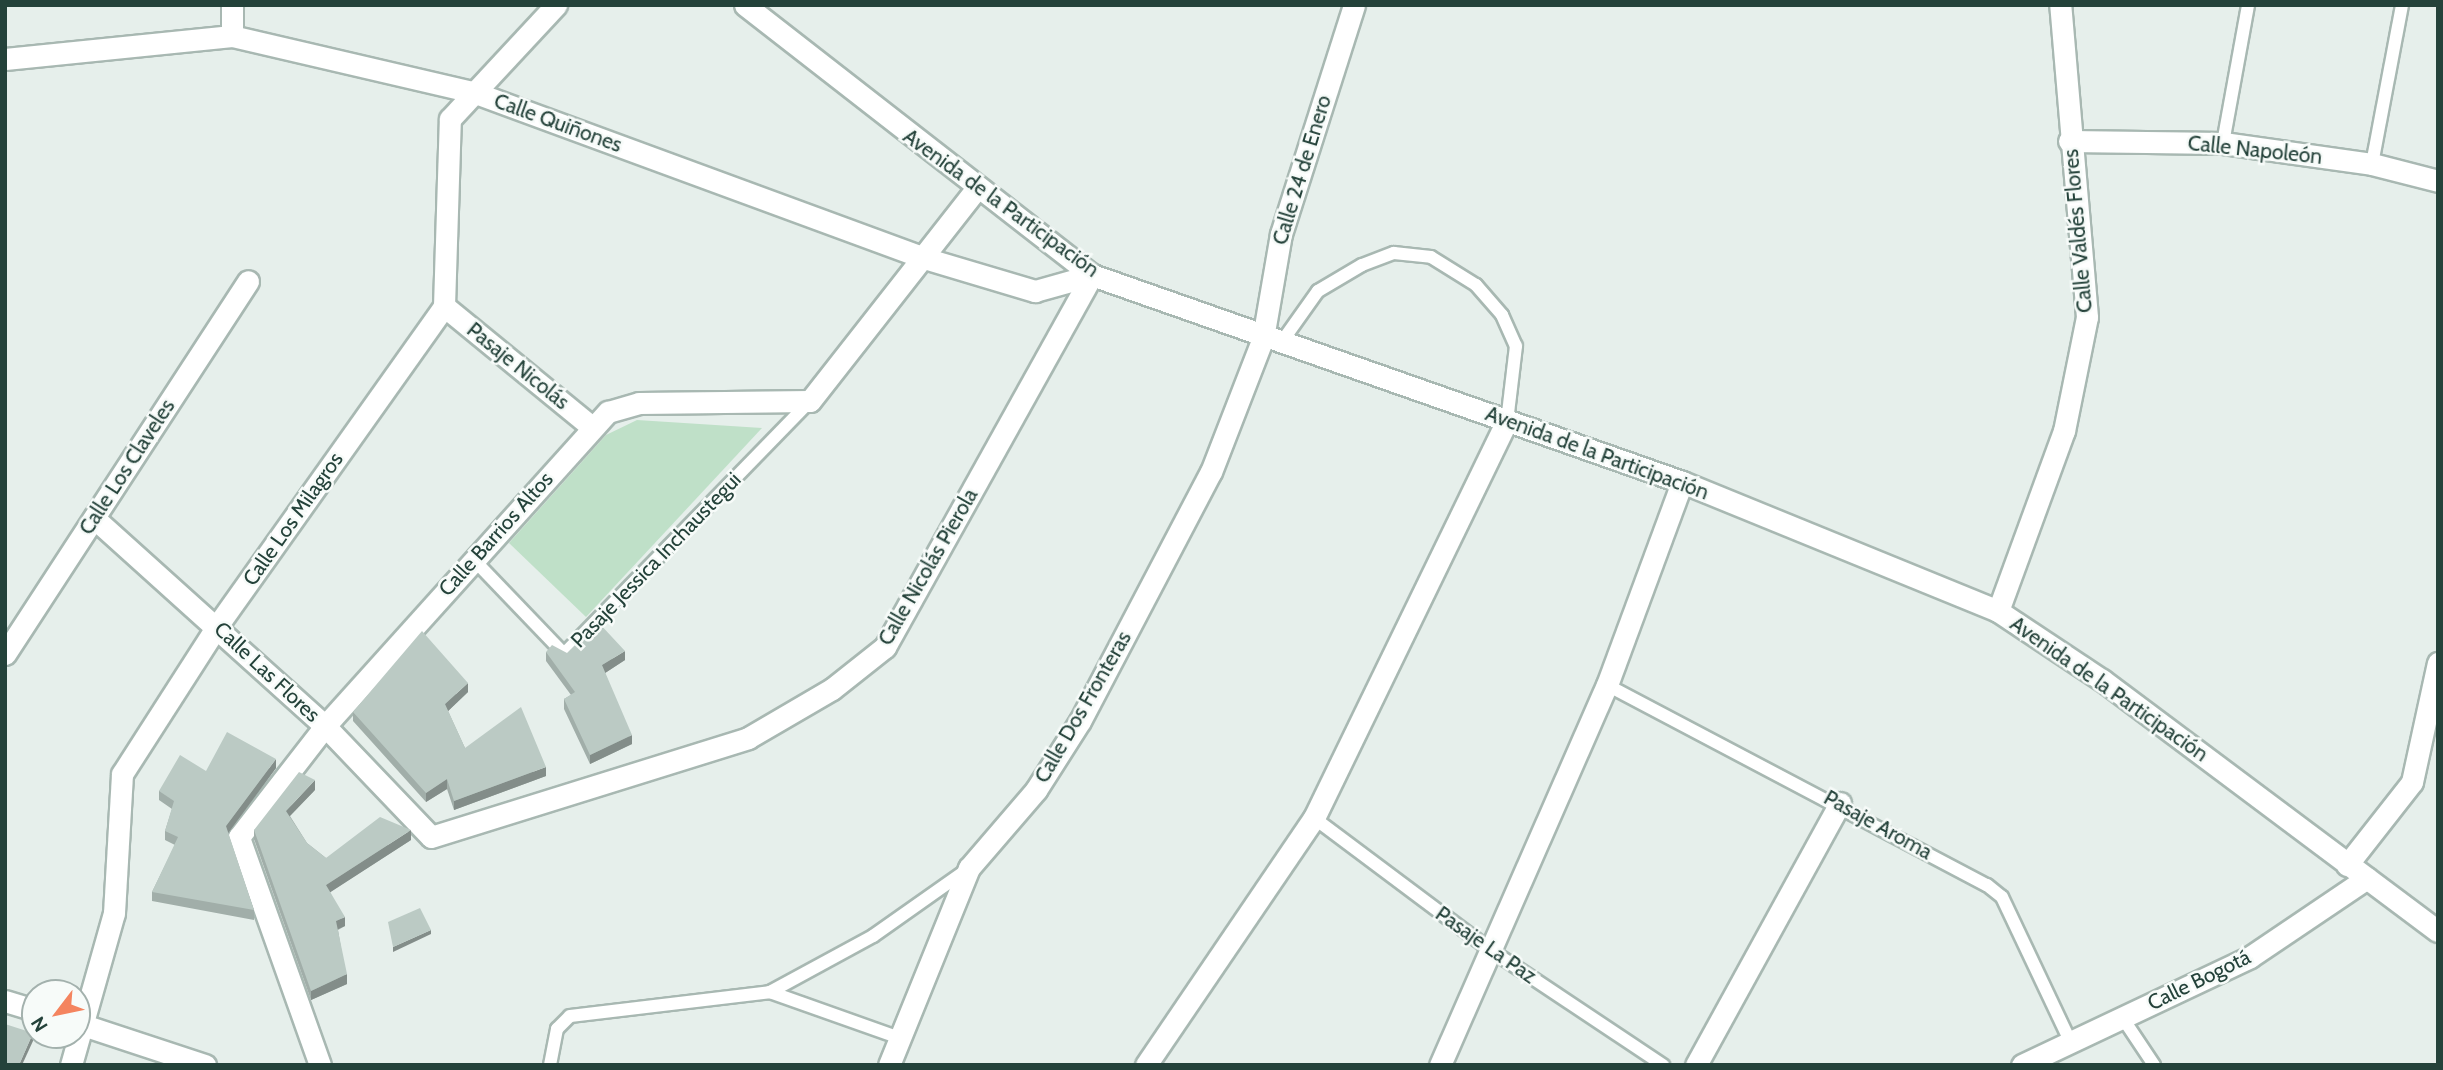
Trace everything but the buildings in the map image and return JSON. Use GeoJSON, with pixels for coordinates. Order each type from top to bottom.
{"type":"FeatureCollection","features":[{"type":"Feature","properties":{"kind":"street"},"geometry":{"type":"LineString","coordinates":[[232,5],[232,36]]}},
{"type":"Feature","properties":{"kind":"street"},"geometry":{"type":"LineString","coordinates":[[444,306],[450,119],[556,5]]}},
{"type":"Feature","properties":{"kind":"street","name":"Avenida de la Participación"},"geometry":{"type":"LineString","coordinates":[[745,5],[976,189],[1093,275],[1682,482],[1998,611],[2102,680],[2438,931]]}},
{"type":"Feature","properties":{"kind":"street","name":"Calle 24 de Enero"},"geometry":{"type":"LineString","coordinates":[[1272,340],[1280,234],[1354,5]]}},
{"type":"Feature","properties":{"kind":"street","name":"Calle Valdés Flores"},"geometry":{"type":"LineString","coordinates":[[1998,611],[2064,431],[2088,317],[2069,141],[2060,5]]}},
{"type":"Feature","properties":{"kind":"street","name":"Calle Quiñones"},"geometry":{"type":"LineString","coordinates":[[5,59],[232,36],[473,92],[924,258],[1035,290],[1093,275]]}},
{"type":"Feature","properties":{"kind":"street","name":"Calle Napoleón"},"geometry":{"type":"LineString","coordinates":[[2069,141],[2223,143],[2372,164],[2438,181]]}},
{"type":"Feature","properties":{"kind":"street"},"geometry":{"type":"LineString","coordinates":[[810,401],[976,189]]}},
{"type":"Feature","properties":{"kind":"street","name":"Calle Nicolás Pierola"},"geometry":{"type":"LineString","coordinates":[[431,837],[748,738],[832,689],[885,647],[1093,275]]}},
{"type":"Feature","properties":{"kind":"street","name":"Calle Los Claveles"},"geometry":{"type":"LineString","coordinates":[[5,654],[248,281]]}},
{"type":"Feature","properties":{"kind":"street","name":"Pasaje Nicolás"},"geometry":{"type":"LineString","coordinates":[[444,306],[592,426]]}},
{"type":"Feature","properties":{"kind":"street","name":"Calle Los Milagros"},"geometry":{"type":"LineString","coordinates":[[91,986],[114,913],[122,774],[217,626],[444,306]]}},
{"type":"Feature","properties":{"kind":"street","name":"Calle Dos Fronteras"},"geometry":{"type":"LineString","coordinates":[[890,1065],[969,869],[1036,790],[1080,721],[1211,472],[1272,340]]}},
{"type":"Feature","properties":{"kind":"street","name":"Calle Barrios Altos"},"geometry":{"type":"LineString","coordinates":[[320,1065],[239,837],[325,726],[592,426],[608,412],[639,403],[810,401]]}},
{"type":"Feature","properties":{"kind":"street"},"geometry":{"type":"LineString","coordinates":[[1146,1065],[1314,818],[1507,421]]}},
{"type":"Feature","properties":{"kind":"street"},"geometry":{"type":"LineString","coordinates":[[1440,1065],[1607,685],[1682,482]]}},
{"type":"Feature","properties":{"kind":"street","name":"Calle Las Flores"},"geometry":{"type":"LineString","coordinates":[[93,518],[217,626],[325,726],[431,837]]}},
{"type":"Feature","properties":{"kind":"street"},"geometry":{"type":"LineString","coordinates":[[2347,865],[2413,782],[2438,663]]}},
{"type":"Feature","properties":{"kind":"street"},"geometry":{"type":"LineString","coordinates":[[1696,1065],[1840,803]]}},
{"type":"Feature","properties":{"kind":"street","name":"Calle Bogotá"},"geometry":{"type":"LineString","coordinates":[[2022,1065],[2250,957],[2367,878]]}},
{"type":"Feature","properties":{"kind":"street"},"geometry":{"type":"LineString","coordinates":[[91,1028],[205,1065]]}},
{"type":"Feature","properties":{"kind":"lane"},"geometry":{"type":"LineString","coordinates":[[2223,143],[2248,5]]}},
{"type":"Feature","properties":{"kind":"lane"},"geometry":{"type":"LineString","coordinates":[[2372,164],[2402,5]]}},
{"type":"Feature","properties":{"kind":"lane"},"geometry":{"type":"LineString","coordinates":[[1272,340],[1318,291],[1362,265],[1394,253],[1431,257],[1476,285],[1507,325],[1516,346],[1507,421]]}},
{"type":"Feature","properties":{"kind":"lane","name":"Pasaje Jessica Inchaustegui"},"geometry":{"type":"LineString","coordinates":[[474,560],[564,654],[810,401]]}},
{"type":"Feature","properties":{"kind":"lane","name":"Pasaje Aroma"},"geometry":{"type":"LineString","coordinates":[[1607,685],[1840,803],[2002,897],[2071,1043]]}},
{"type":"Feature","properties":{"kind":"lane","name":"Pasaje La Paz"},"geometry":{"type":"LineString","coordinates":[[1314,818],[1492,951],[1663,1065]]}},
{"type":"Feature","properties":{"kind":"lane"},"geometry":{"type":"LineString","coordinates":[[550,1065],[556,1029],[570,1016],[770,992],[873,936],[969,869]]}},
{"type":"Feature","properties":{"kind":"lane"},"geometry":{"type":"LineString","coordinates":[[770,992],[900,1038]]}},
{"type":"Feature","properties":{"kind":"lane"},"geometry":{"type":"LineString","coordinates":[[2122,1017],[2154,1065]]}},
{"type":"Feature","properties":{"kind":"green space"},"geometry":{"type":"Polygon","coordinates":[[[637,420],[762,428],[586,617],[509,543],[606,435],[637,420]]]}}]}
